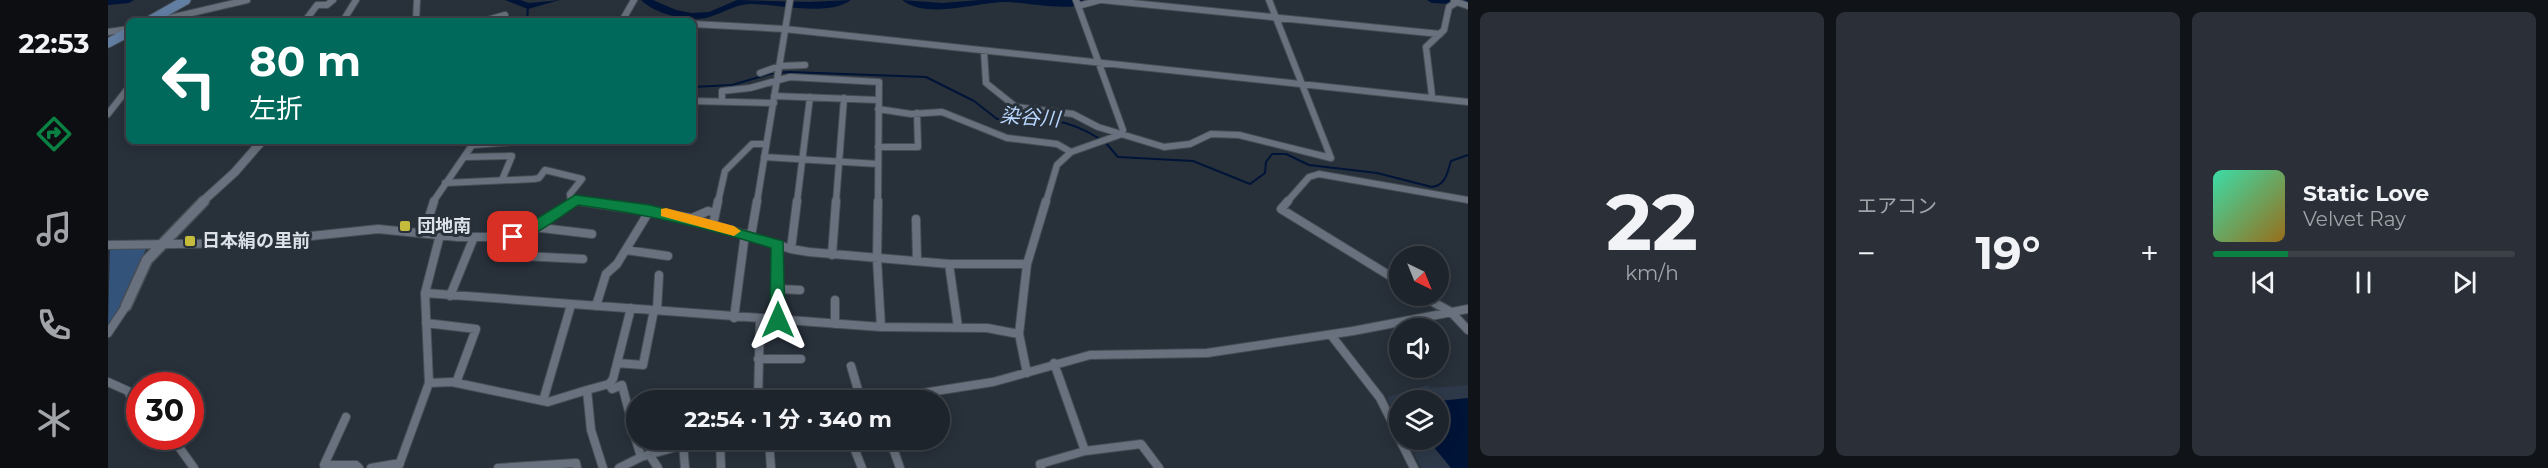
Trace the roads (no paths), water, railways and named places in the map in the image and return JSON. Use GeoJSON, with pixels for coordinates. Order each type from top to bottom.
{"type":"FeatureCollection","features":[{"type":"Feature","properties":{"kind":"main road"},"geometry":{"type":"LineString","coordinates":[[154,18],[186,0]]}},
{"type":"Feature","properties":{"kind":"main road"},"geometry":{"type":"LineString","coordinates":[[108,43],[126,33]]}},
{"type":"Feature","properties":{"kind":"street"},"geometry":{"type":"LineString","coordinates":[[170,18],[247,0]]}},
{"type":"Feature","properties":{"kind":"street"},"geometry":{"type":"LineString","coordinates":[[307,18],[317,5],[327,5],[333,0]]}},
{"type":"Feature","properties":{"kind":"street"},"geometry":{"type":"LineString","coordinates":[[345,18],[356,0]]}},
{"type":"Feature","properties":{"kind":"street"},"geometry":{"type":"LineString","coordinates":[[416,18],[417,0]]}},
{"type":"Feature","properties":{"kind":"street"},"geometry":{"type":"LineString","coordinates":[[624,18],[634,0]]}},
{"type":"Feature","properties":{"kind":"street"},"geometry":{"type":"LineString","coordinates":[[1122,135],[1077,3],[1101,0],[1440,34]]}},
{"type":"Feature","properties":{"kind":"street"},"geometry":{"type":"LineString","coordinates":[[984,52],[986,83],[1014,106],[1073,114],[1098,127],[1170,148],[1190,144],[1211,134],[1239,135],[1331,158],[1269,0]]}},
{"type":"Feature","properties":{"kind":"street"},"geometry":{"type":"LineString","coordinates":[[1432,96],[1426,47],[1444,30],[1449,7],[1454,1],[1467,6]]}},
{"type":"Feature","properties":{"kind":"street"},"geometry":{"type":"LineString","coordinates":[[734,318],[779,73],[789,4]]}},
{"type":"Feature","properties":{"kind":"street"},"geometry":{"type":"LineString","coordinates":[[494,18],[505,15]]}},
{"type":"Feature","properties":{"kind":"street"},"geometry":{"type":"LineString","coordinates":[[696,24],[785,28],[984,52],[1432,96],[1468,102]]}},
{"type":"Feature","properties":{"kind":"street"},"geometry":{"type":"LineString","coordinates":[[108,32],[126,31]]}},
{"type":"Feature","properties":{"kind":"street"},"geometry":{"type":"LineString","coordinates":[[722,101],[722,91],[750,88],[779,73],[805,65]]}},
{"type":"Feature","properties":{"kind":"street"},"geometry":{"type":"LineString","coordinates":[[760,73],[879,82],[877,258],[881,327]]}},
{"type":"Feature","properties":{"kind":"street"},"geometry":{"type":"LineString","coordinates":[[108,114],[126,91]]}},
{"type":"Feature","properties":{"kind":"street"},"geometry":{"type":"LineString","coordinates":[[696,101],[810,97],[879,100]]}},
{"type":"Feature","properties":{"kind":"street"},"geometry":{"type":"LineString","coordinates":[[791,249],[810,97]]}},
{"type":"Feature","properties":{"kind":"street"},"geometry":{"type":"LineString","coordinates":[[832,255],[844,98]]}},
{"type":"Feature","properties":{"kind":"street"},"geometry":{"type":"LineString","coordinates":[[878,110],[942,112],[1007,138],[1057,144],[1071,152]]}},
{"type":"Feature","properties":{"kind":"street"},"geometry":{"type":"LineString","coordinates":[[878,147],[918,147],[917,113]]}},
{"type":"Feature","properties":{"kind":"street"},"geometry":{"type":"LineString","coordinates":[[1027,373],[1018,334],[1027,264],[1057,165],[1071,152],[1122,135]]}},
{"type":"Feature","properties":{"kind":"street"},"geometry":{"type":"LineString","coordinates":[[108,333],[126,306],[147,260],[235,172],[259,144]]}},
{"type":"Feature","properties":{"kind":"street"},"geometry":{"type":"LineString","coordinates":[[424,233],[432,204],[473,144]]}},
{"type":"Feature","properties":{"kind":"street"},"geometry":{"type":"LineString","coordinates":[[713,225],[725,171],[752,144],[766,144]]}},
{"type":"Feature","properties":{"kind":"street"},"geometry":{"type":"LineString","coordinates":[[465,157],[512,156],[502,180]]}},
{"type":"Feature","properties":{"kind":"street"},"geometry":{"type":"LineString","coordinates":[[764,157],[878,164]]}},
{"type":"Feature","properties":{"kind":"street"},"geometry":{"type":"LineString","coordinates":[[446,183],[537,179],[545,170],[582,180],[570,194],[571,201]]}},
{"type":"Feature","properties":{"kind":"street"},"geometry":{"type":"LineString","coordinates":[[1389,275],[1281,209],[1309,177],[1318,174],[1468,200]]}},
{"type":"Feature","properties":{"kind":"street"},"geometry":{"type":"LineString","coordinates":[[108,245],[255,242],[378,229],[440,235],[509,237],[534,227],[571,201],[650,210],[691,218],[791,249],[832,255],[949,264],[1027,264]]}},
{"type":"Feature","properties":{"kind":"street"},"geometry":{"type":"LineString","coordinates":[[596,306],[606,274],[617,264],[650,210]]}},
{"type":"Feature","properties":{"kind":"street"},"geometry":{"type":"LineString","coordinates":[[691,218],[708,212],[715,213]]}},
{"type":"Feature","properties":{"kind":"street"},"geometry":{"type":"LineString","coordinates":[[916,219],[917,261]]}},
{"type":"Feature","properties":{"kind":"street"},"geometry":{"type":"LineString","coordinates":[[534,227],[591,234]]}},
{"type":"Feature","properties":{"kind":"street"},"geometry":{"type":"LineString","coordinates":[[371,468],[399,466],[429,383],[425,293],[440,235]]}},
{"type":"Feature","properties":{"kind":"street"},"geometry":{"type":"LineString","coordinates":[[450,296],[474,237]]}},
{"type":"Feature","properties":{"kind":"street"},"geometry":{"type":"LineString","coordinates":[[509,237],[501,255],[583,259]]}},
{"type":"Feature","properties":{"kind":"street"},"geometry":{"type":"LineString","coordinates":[[778,245],[778,320]]}},
{"type":"Feature","properties":{"kind":"street"},"geometry":{"type":"LineString","coordinates":[[626,250],[668,256]]}},
{"type":"Feature","properties":{"kind":"street"},"geometry":{"type":"LineString","coordinates":[[949,264],[958,327]]}},
{"type":"Feature","properties":{"kind":"street"},"geometry":{"type":"LineString","coordinates":[[617,363],[643,365],[655,310],[659,275]]}},
{"type":"Feature","properties":{"kind":"street"},"geometry":{"type":"LineString","coordinates":[[778,289],[800,290]]}},
{"type":"Feature","properties":{"kind":"street"},"geometry":{"type":"LineString","coordinates":[[425,293],[760,320],[881,327],[996,329],[1018,334]]}},
{"type":"Feature","properties":{"kind":"street"},"geometry":{"type":"LineString","coordinates":[[835,300],[835,324]]}},
{"type":"Feature","properties":{"kind":"street"},"geometry":{"type":"LineString","coordinates":[[543,401],[571,305]]}},
{"type":"Feature","properties":{"kind":"street"},"geometry":{"type":"LineString","coordinates":[[1440,306],[1451,312],[1468,330]]}},
{"type":"Feature","properties":{"kind":"street"},"geometry":{"type":"LineString","coordinates":[[609,384],[617,363],[631,308]]}},
{"type":"Feature","properties":{"kind":"street"},"geometry":{"type":"LineString","coordinates":[[942,390],[993,382],[1054,363],[1108,353],[1207,353],[1331,335],[1468,309]]}},
{"type":"Feature","properties":{"kind":"street"},"geometry":{"type":"LineString","coordinates":[[758,390],[760,320]]}},
{"type":"Feature","properties":{"kind":"street"},"geometry":{"type":"LineString","coordinates":[[426,323],[476,329],[456,383]]}},
{"type":"Feature","properties":{"kind":"street"},"geometry":{"type":"LineString","coordinates":[[1331,335],[1380,398],[1389,416]]}},
{"type":"Feature","properties":{"kind":"street"},"geometry":{"type":"LineString","coordinates":[[758,359],[801,359]]}},
{"type":"Feature","properties":{"kind":"street"},"geometry":{"type":"LineString","coordinates":[[1054,363],[1085,451]]}},
{"type":"Feature","properties":{"kind":"street"},"geometry":{"type":"LineString","coordinates":[[851,366],[858,390]]}},
{"type":"Feature","properties":{"kind":"street"},"geometry":{"type":"LineString","coordinates":[[108,382],[126,390]]}},
{"type":"Feature","properties":{"kind":"street"},"geometry":{"type":"LineString","coordinates":[[429,383],[456,383],[548,402],[609,384]]}},
{"type":"Feature","properties":{"kind":"street"},"geometry":{"type":"LineString","coordinates":[[609,384],[612,389],[622,385],[626,400]]}},
{"type":"Feature","properties":{"kind":"street"},"geometry":{"type":"LineString","coordinates":[[587,390],[591,430],[603,468]]}},
{"type":"Feature","properties":{"kind":"street"},"geometry":{"type":"LineString","coordinates":[[346,417],[324,465],[356,465],[359,468]]}},
{"type":"Feature","properties":{"kind":"street"},"geometry":{"type":"LineString","coordinates":[[1041,468],[1040,464],[1085,451],[1141,444],[1159,468]]}},
{"type":"Feature","properties":{"kind":"street"},"geometry":{"type":"LineString","coordinates":[[181,450],[194,468]]}},
{"type":"Feature","properties":{"kind":"street"},"geometry":{"type":"LineString","coordinates":[[642,450],[658,468]]}},
{"type":"Feature","properties":{"kind":"street"},"geometry":{"type":"LineString","coordinates":[[619,468],[661,450]]}},
{"type":"Feature","properties":{"kind":"street"},"geometry":{"type":"LineString","coordinates":[[684,450],[685,468]]}},
{"type":"Feature","properties":{"kind":"street"},"geometry":{"type":"LineString","coordinates":[[720,450],[721,468]]}},
{"type":"Feature","properties":{"kind":"street"},"geometry":{"type":"LineString","coordinates":[[770,450],[771,468]]}},
{"type":"Feature","properties":{"kind":"street"},"geometry":{"type":"LineString","coordinates":[[855,450],[862,468]]}},
{"type":"Feature","properties":{"kind":"street"},"geometry":{"type":"LineString","coordinates":[[893,450],[900,468]]}},
{"type":"Feature","properties":{"kind":"street"},"geometry":{"type":"LineString","coordinates":[[1405,450],[1414,468]]}},
{"type":"Feature","properties":{"kind":"street"},"geometry":{"type":"LineString","coordinates":[[498,468],[576,463],[577,468]]}},
{"type":"Feature","properties":{"kind":"waterway","name":"染谷川"},"geometry":{"type":"LineString","coordinates":[[108,2],[129,0]]}},
{"type":"Feature","properties":{"kind":"waterway"},"geometry":{"type":"LineString","coordinates":[[510,0],[528,6],[555,0]]}},
{"type":"Feature","properties":{"kind":"waterway"},"geometry":{"type":"LineString","coordinates":[[646,0],[673,13],[692,16],[711,14],[746,1],[821,5],[846,0]]}},
{"type":"Feature","properties":{"kind":"waterway"},"geometry":{"type":"LineString","coordinates":[[907,0],[942,6],[1002,0]]}},
{"type":"Feature","properties":{"kind":"waterway"},"geometry":{"type":"LineString","coordinates":[[1009,0],[1056,4],[1087,0]]}},
{"type":"Feature","properties":{"kind":"waterway"},"geometry":{"type":"LineString","coordinates":[[1432,0],[1468,2]]}},
{"type":"Feature","properties":{"kind":"waterway","name":"染谷川"},"geometry":{"type":"LineString","coordinates":[[527,18],[528,6]]}},
{"type":"Feature","properties":{"kind":"waterway","name":"染谷川"},"geometry":{"type":"LineString","coordinates":[[696,87],[732,85],[773,73],[790,72],[926,77],[974,101],[997,119],[1025,118],[1063,122],[1100,139]]}},
{"type":"Feature","properties":{"kind":"waterway","name":"染谷川"},"geometry":{"type":"LineString","coordinates":[[1105,142],[1118,157],[1193,161],[1250,184],[1265,173],[1266,162],[1272,154],[1286,154],[1309,165],[1377,173],[1432,187],[1443,181],[1451,161],[1468,155]]}},
{"type":"Feature","properties":{"kind":"place","name":"団地南"},"geometry":{"type":"Point","coordinates":[405,226]}},
{"type":"Feature","properties":{"kind":"place","name":"日本絹の里前"},"geometry":{"type":"Point","coordinates":[190,241]}}]}
